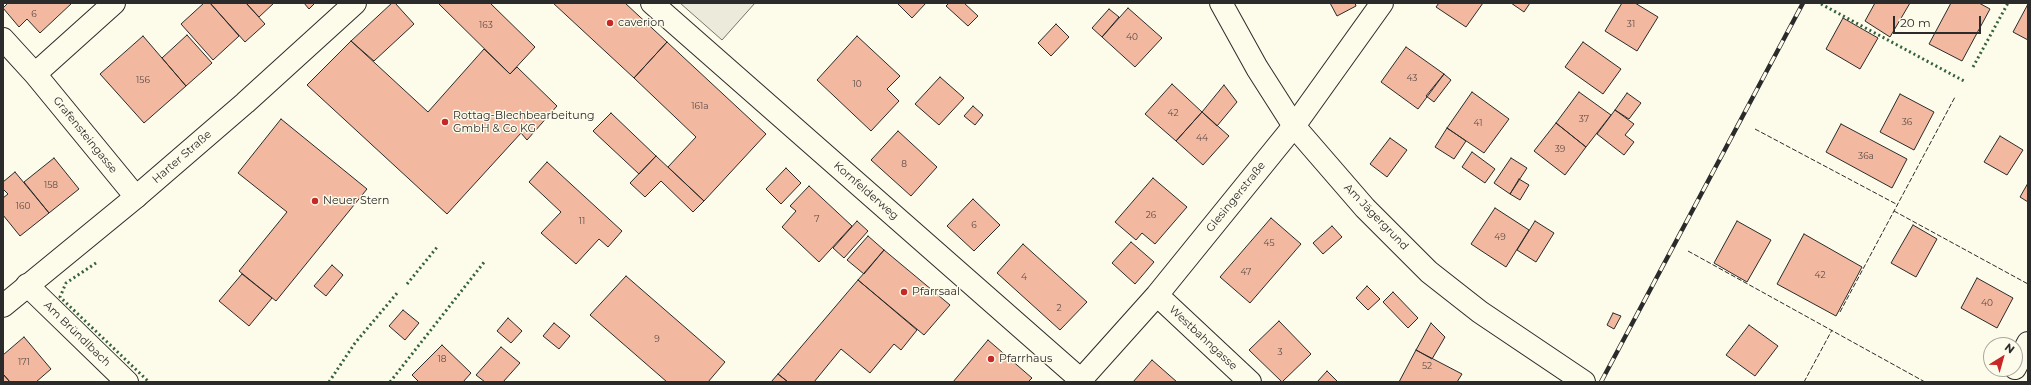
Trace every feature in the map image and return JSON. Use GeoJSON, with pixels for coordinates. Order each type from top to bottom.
{"type":"FeatureCollection","features":[{"type":"Feature","properties":{"kind":"street"},"geometry":{"type":"LineString","coordinates":[[35,74],[114,3]]}},
{"type":"Feature","properties":{"kind":"street","name":"Harter Straße"},"geometry":{"type":"LineString","coordinates":[[3,306],[136,197],[245,103],[355,3]]}},
{"type":"Feature","properties":{"kind":"street","name":"Kornfelderweg"},"geometry":{"type":"LineString","coordinates":[[652,3],[1080,381]]}},
{"type":"Feature","properties":{"kind":"street","name":"Am Jägergrund"},"geometry":{"type":"LineString","coordinates":[[1221,3],[1257,68],[1294,126],[1365,208],[1429,272],[1480,312],[1584,382]]}},
{"type":"Feature","properties":{"kind":"street","name":"Glesingerstraße"},"geometry":{"type":"LineString","coordinates":[[1080,381],[1157,294],[1294,126],[1382,3]]}},
{"type":"Feature","properties":{"kind":"street","name":"Grafensteingasse"},"geometry":{"type":"LineString","coordinates":[[3,39],[35,74],[136,197]]}},
{"type":"Feature","properties":{"kind":"street","name":"Am Bründlbach"},"geometry":{"type":"LineString","coordinates":[[27,285],[127,382]]}},
{"type":"Feature","properties":{"kind":"street","name":"Westbahngasse"},"geometry":{"type":"LineString","coordinates":[[1157,294],[1250,382]]}},
{"type":"Feature","properties":{"kind":"street"},"geometry":{"type":"LineString","coordinates":[[2023,353],[2028,343]]}},
{"type":"Feature","properties":{"kind":"shaded area"},"geometry":{"type":"Polygon","coordinates":[[[680,3],[755,3],[722,40],[680,3]]]}},
{"type":"Feature","properties":{"kind":"building"},"geometry":{"type":"Polygon","coordinates":[[[8,3],[72,3],[40,33],[27,19],[19,27],[3,8],[8,3]]]}},
{"type":"Feature","properties":{"kind":"building"},"geometry":{"type":"Polygon","coordinates":[[[204,3],[210,3],[239,36],[213,60],[181,24],[204,3]]]}},
{"type":"Feature","properties":{"kind":"building"},"geometry":{"type":"Polygon","coordinates":[[[210,3],[246,3],[265,24],[245,42],[210,3]]]}},
{"type":"Feature","properties":{"kind":"building"},"geometry":{"type":"Polygon","coordinates":[[[246,3],[274,3],[259,17],[246,3]]]}},
{"type":"Feature","properties":{"kind":"building"},"geometry":{"type":"Polygon","coordinates":[[[304,3],[315,3],[309,9],[304,3]]]}},
{"type":"Feature","properties":{"kind":"building"},"geometry":{"type":"Polygon","coordinates":[[[392,3],[395,3],[414,24],[374,61],[351,41],[392,3]]]}},
{"type":"Feature","properties":{"kind":"building"},"geometry":{"type":"Polygon","coordinates":[[[438,3],[490,3],[535,47],[510,74],[438,3]]]}},
{"type":"Feature","properties":{"kind":"building","name":"caverion"},"geometry":{"type":"Polygon","coordinates":[[[553,3],[625,3],[667,42],[634,78],[553,3]]]}},
{"type":"Feature","properties":{"kind":"building"},"geometry":{"type":"Polygon","coordinates":[[[897,3],[926,3],[912,18],[897,3]]]}},
{"type":"Feature","properties":{"kind":"building"},"geometry":{"type":"Polygon","coordinates":[[[949,3],[964,3],[978,16],[968,26],[946,6],[949,3]]]}},
{"type":"Feature","properties":{"kind":"building"},"geometry":{"type":"Polygon","coordinates":[[[1330,3],[1355,3],[1356,6],[1337,16],[1330,3]]]}},
{"type":"Feature","properties":{"kind":"building"},"geometry":{"type":"Polygon","coordinates":[[[1439,3],[1483,3],[1466,27],[1436,7],[1439,3]]]}},
{"type":"Feature","properties":{"kind":"building"},"geometry":{"type":"Polygon","coordinates":[[[1511,3],[1530,3],[1524,12],[1511,3]]]}},
{"type":"Feature","properties":{"kind":"building"},"geometry":{"type":"Polygon","coordinates":[[[1622,3],[1635,3],[1658,17],[1637,51],[1605,31],[1622,3]]]}},
{"type":"Feature","properties":{"kind":"building"},"geometry":{"type":"Polygon","coordinates":[[[1875,3],[1910,3],[1890,37],[1865,21],[1875,3]]]}},
{"type":"Feature","properties":{"kind":"building"},"geometry":{"type":"Polygon","coordinates":[[[1951,3],[1979,3],[1990,9],[1962,61],[1929,44],[1951,3]]]}},
{"type":"Feature","properties":{"kind":"building"},"geometry":{"type":"Polygon","coordinates":[[[2028,4],[2028,40],[2013,32],[2028,4]]]}},
{"type":"Feature","properties":{"kind":"building"},"geometry":{"type":"Polygon","coordinates":[[[1128,8],[1162,38],[1135,67],[1102,37],[1128,8]]]}},
{"type":"Feature","properties":{"kind":"building"},"geometry":{"type":"Polygon","coordinates":[[[1109,9],[1119,17],[1102,37],[1092,28],[1109,9]]]}},
{"type":"Feature","properties":{"kind":"building"},"geometry":{"type":"Polygon","coordinates":[[[1843,18],[1878,38],[1860,69],[1826,49],[1843,18]]]}},
{"type":"Feature","properties":{"kind":"building"},"geometry":{"type":"Polygon","coordinates":[[[1056,24],[1069,37],[1051,56],[1038,43],[1056,24]]]}},
{"type":"Feature","properties":{"kind":"building"},"geometry":{"type":"Polygon","coordinates":[[[187,35],[212,63],[186,86],[162,58],[187,35]]]}},
{"type":"Feature","properties":{"kind":"building"},"geometry":{"type":"Polygon","coordinates":[[[143,36],[186,86],[144,123],[100,74],[143,36]]]}},
{"type":"Feature","properties":{"kind":"building"},"geometry":{"type":"Polygon","coordinates":[[[857,36],[900,76],[887,89],[899,101],[871,131],[817,80],[857,36]]]}},
{"type":"Feature","properties":{"kind":"building","name":"Rottag-Blechbearbeitung GmbH & Co KG"},"geometry":{"type":"Polygon","coordinates":[[[351,41],[428,112],[484,49],[510,74],[517,67],[557,106],[527,140],[521,133],[447,214],[307,85],[351,41]]]}},
{"type":"Feature","properties":{"kind":"building"},"geometry":{"type":"Polygon","coordinates":[[[667,42],[766,134],[704,201],[668,167],[696,137],[634,78],[667,42]]]}},
{"type":"Feature","properties":{"kind":"building"},"geometry":{"type":"Polygon","coordinates":[[[1583,42],[1621,69],[1603,94],[1565,67],[1583,42]]]}},
{"type":"Feature","properties":{"kind":"building"},"geometry":{"type":"Polygon","coordinates":[[[1406,47],[1444,74],[1418,109],[1381,82],[1406,47]]]}},
{"type":"Feature","properties":{"kind":"building"},"geometry":{"type":"Polygon","coordinates":[[[1444,74],[1451,80],[1434,102],[1426,96],[1444,74]]]}},
{"type":"Feature","properties":{"kind":"building"},"geometry":{"type":"Polygon","coordinates":[[[940,77],[964,98],[939,125],[915,104],[940,77]]]}},
{"type":"Feature","properties":{"kind":"building"},"geometry":{"type":"Polygon","coordinates":[[[1172,84],[1202,112],[1176,141],[1145,114],[1172,84]]]}},
{"type":"Feature","properties":{"kind":"building"},"geometry":{"type":"Polygon","coordinates":[[[1224,85],[1237,102],[1217,126],[1202,112],[1224,85]]]}},
{"type":"Feature","properties":{"kind":"building"},"geometry":{"type":"Polygon","coordinates":[[[1472,92],[1509,119],[1484,153],[1447,128],[1472,92]]]}},
{"type":"Feature","properties":{"kind":"building"},"geometry":{"type":"Polygon","coordinates":[[[1579,92],[1611,115],[1586,147],[1556,123],[1579,92]]]}},
{"type":"Feature","properties":{"kind":"building"},"geometry":{"type":"Polygon","coordinates":[[[1627,93],[1641,103],[1629,119],[1615,110],[1627,93]]]}},
{"type":"Feature","properties":{"kind":"building"},"geometry":{"type":"Polygon","coordinates":[[[1900,94],[1934,112],[1914,150],[1880,132],[1900,94]]]}},
{"type":"Feature","properties":{"kind":"building"},"geometry":{"type":"Polygon","coordinates":[[[973,106],[983,115],[975,125],[964,116],[973,106]]]}},
{"type":"Feature","properties":{"kind":"building"},"geometry":{"type":"Polygon","coordinates":[[[1615,110],[1634,124],[1625,135],[1634,142],[1624,155],[1597,134],[1615,110]]]}},
{"type":"Feature","properties":{"kind":"building"},"geometry":{"type":"Polygon","coordinates":[[[1202,112],[1229,136],[1203,165],[1176,141],[1202,112]]]}},
{"type":"Feature","properties":{"kind":"building"},"geometry":{"type":"Polygon","coordinates":[[[611,113],[656,156],[639,174],[593,131],[611,113]]]}},
{"type":"Feature","properties":{"kind":"building","name":"Neuer Stern"},"geometry":{"type":"Polygon","coordinates":[[[281,119],[367,189],[276,301],[239,271],[287,212],[238,173],[281,119]]]}},
{"type":"Feature","properties":{"kind":"building"},"geometry":{"type":"Polygon","coordinates":[[[1556,123],[1586,147],[1565,175],[1534,151],[1556,123]]]}},
{"type":"Feature","properties":{"kind":"building"},"geometry":{"type":"Polygon","coordinates":[[[1841,124],[1907,159],[1892,188],[1826,152],[1841,124]]]}},
{"type":"Feature","properties":{"kind":"building"},"geometry":{"type":"Polygon","coordinates":[[[1447,128],[1466,141],[1454,159],[1435,147],[1447,128]]]}},
{"type":"Feature","properties":{"kind":"building"},"geometry":{"type":"Polygon","coordinates":[[[898,131],[937,167],[911,196],[871,160],[898,131]]]}},
{"type":"Feature","properties":{"kind":"building"},"geometry":{"type":"Polygon","coordinates":[[[2000,136],[2023,150],[2007,175],[1984,162],[2000,136]]]}},
{"type":"Feature","properties":{"kind":"building"},"geometry":{"type":"Polygon","coordinates":[[[1390,138],[1407,150],[1387,177],[1370,164],[1390,138]]]}},
{"type":"Feature","properties":{"kind":"building"},"geometry":{"type":"Polygon","coordinates":[[[1472,152],[1495,169],[1485,183],[1462,167],[1472,152]]]}},
{"type":"Feature","properties":{"kind":"building"},"geometry":{"type":"Polygon","coordinates":[[[656,156],[704,201],[693,212],[661,181],[645,197],[630,183],[656,156]]]}},
{"type":"Feature","properties":{"kind":"building"},"geometry":{"type":"Polygon","coordinates":[[[54,158],[79,189],[49,213],[24,182],[54,158]]]}},
{"type":"Feature","properties":{"kind":"building"},"geometry":{"type":"Polygon","coordinates":[[[1511,158],[1527,168],[1510,194],[1494,183],[1511,158]]]}},
{"type":"Feature","properties":{"kind":"building"},"geometry":{"type":"Polygon","coordinates":[[[547,162],[622,231],[608,247],[599,239],[576,264],[541,233],[561,212],[529,182],[547,162]]]}},
{"type":"Feature","properties":{"kind":"building"},"geometry":{"type":"Polygon","coordinates":[[[786,168],[801,183],[781,204],[766,189],[786,168]]]}},
{"type":"Feature","properties":{"kind":"building"},"geometry":{"type":"Polygon","coordinates":[[[15,172],[49,213],[20,236],[3,215],[3,198],[8,194],[3,189],[3,182],[15,172]]]}},
{"type":"Feature","properties":{"kind":"building"},"geometry":{"type":"Polygon","coordinates":[[[1153,178],[1187,207],[1155,244],[1142,233],[1136,240],[1115,222],[1153,178]]]}},
{"type":"Feature","properties":{"kind":"building"},"geometry":{"type":"Polygon","coordinates":[[[1519,179],[1529,185],[1520,200],[1510,194],[1519,179]]]}},
{"type":"Feature","properties":{"kind":"building"},"geometry":{"type":"Polygon","coordinates":[[[2028,183],[2028,202],[2020,197],[2028,183]]]}},
{"type":"Feature","properties":{"kind":"building"},"geometry":{"type":"Polygon","coordinates":[[[809,186],[852,226],[819,262],[782,227],[796,211],[790,206],[809,186]]]}},
{"type":"Feature","properties":{"kind":"building"},"geometry":{"type":"Polygon","coordinates":[[[973,199],[1000,225],[974,251],[947,226],[973,199]]]}},
{"type":"Feature","properties":{"kind":"building"},"geometry":{"type":"Polygon","coordinates":[[[1495,208],[1529,230],[1506,267],[1471,244],[1495,208]]]}},
{"type":"Feature","properties":{"kind":"building"},"geometry":{"type":"Polygon","coordinates":[[[1271,218],[1301,244],[1250,303],[1220,277],[1271,218]]]}},
{"type":"Feature","properties":{"kind":"building"},"geometry":{"type":"Polygon","coordinates":[[[857,221],[868,231],[844,258],[833,248],[857,221]]]}},
{"type":"Feature","properties":{"kind":"building"},"geometry":{"type":"Polygon","coordinates":[[[1535,221],[1554,233],[1536,262],[1517,250],[1535,221]]]}},
{"type":"Feature","properties":{"kind":"building"},"geometry":{"type":"Polygon","coordinates":[[[1737,221],[1771,240],[1747,282],[1714,263],[1737,221]]]}},
{"type":"Feature","properties":{"kind":"building"},"geometry":{"type":"Polygon","coordinates":[[[1913,225],[1937,239],[1916,277],[1891,263],[1913,225]]]}},
{"type":"Feature","properties":{"kind":"building"},"geometry":{"type":"Polygon","coordinates":[[[1332,226],[1342,237],[1323,254],[1313,243],[1332,226]]]}},
{"type":"Feature","properties":{"kind":"building"},"geometry":{"type":"Polygon","coordinates":[[[1804,234],[1862,267],[1836,316],[1777,284],[1804,234]]]}},
{"type":"Feature","properties":{"kind":"building"},"geometry":{"type":"Polygon","coordinates":[[[868,236],[884,250],[864,274],[847,260],[868,236]]]}},
{"type":"Feature","properties":{"kind":"building"},"geometry":{"type":"Polygon","coordinates":[[[1131,242],[1154,262],[1135,284],[1112,263],[1131,242]]]}},
{"type":"Feature","properties":{"kind":"building"},"geometry":{"type":"Polygon","coordinates":[[[1023,244],[1087,302],[1060,330],[997,273],[1023,244]]]}},
{"type":"Feature","properties":{"kind":"building","name":"Pfarrsaal"},"geometry":{"type":"Polygon","coordinates":[[[884,250],[950,305],[924,335],[858,280],[884,250]]]}},
{"type":"Feature","properties":{"kind":"building"},"geometry":{"type":"Polygon","coordinates":[[[332,265],[343,275],[326,296],[314,286],[332,265]]]}},
{"type":"Feature","properties":{"kind":"building"},"geometry":{"type":"Polygon","coordinates":[[[242,274],[272,298],[249,326],[219,301],[242,274]]]}},
{"type":"Feature","properties":{"kind":"building"},"geometry":{"type":"Polygon","coordinates":[[[626,276],[725,362],[708,382],[667,382],[590,315],[626,276]]]}},
{"type":"Feature","properties":{"kind":"building"},"geometry":{"type":"Polygon","coordinates":[[[1977,278],[2013,298],[1997,328],[1961,308],[1977,278]]]}},
{"type":"Feature","properties":{"kind":"building"},"geometry":{"type":"Polygon","coordinates":[[[858,280],[917,330],[901,350],[894,344],[870,373],[841,349],[814,382],[788,382],[778,374],[858,280]]]}},
{"type":"Feature","properties":{"kind":"building"},"geometry":{"type":"Polygon","coordinates":[[[1367,286],[1380,299],[1368,310],[1356,298],[1367,286]]]}},
{"type":"Feature","properties":{"kind":"building"},"geometry":{"type":"Polygon","coordinates":[[[1393,292],[1418,318],[1408,328],[1383,302],[1393,292]]]}},
{"type":"Feature","properties":{"kind":"building"},"geometry":{"type":"Polygon","coordinates":[[[403,310],[419,323],[405,340],[389,326],[403,310]]]}},
{"type":"Feature","properties":{"kind":"building"},"geometry":{"type":"Polygon","coordinates":[[[1613,313],[1621,316],[1614,329],[1607,325],[1613,313]]]}},
{"type":"Feature","properties":{"kind":"building"},"geometry":{"type":"Polygon","coordinates":[[[508,318],[522,331],[511,343],[497,331],[508,318]]]}},
{"type":"Feature","properties":{"kind":"building"},"geometry":{"type":"Polygon","coordinates":[[[1279,321],[1311,354],[1282,382],[1249,350],[1279,321]]]}},
{"type":"Feature","properties":{"kind":"building"},"geometry":{"type":"Polygon","coordinates":[[[554,323],[570,336],[559,349],[543,336],[554,323]]]}},
{"type":"Feature","properties":{"kind":"building"},"geometry":{"type":"Polygon","coordinates":[[[1431,323],[1445,337],[1432,359],[1416,350],[1431,323]]]}},
{"type":"Feature","properties":{"kind":"building"},"geometry":{"type":"Polygon","coordinates":[[[1749,325],[1778,346],[1755,376],[1726,355],[1749,325]]]}},
{"type":"Feature","properties":{"kind":"building"},"geometry":{"type":"Polygon","coordinates":[[[24,337],[51,369],[36,382],[10,382],[3,374],[3,355],[24,337]]]}},
{"type":"Feature","properties":{"kind":"building","name":"Pfarrhaus"},"geometry":{"type":"Polygon","coordinates":[[[988,340],[1032,378],[1028,382],[953,382],[988,340]]]}},
{"type":"Feature","properties":{"kind":"building"},"geometry":{"type":"Polygon","coordinates":[[[442,345],[471,373],[463,382],[419,382],[412,375],[442,345]]]}},
{"type":"Feature","properties":{"kind":"building"},"geometry":{"type":"Polygon","coordinates":[[[501,347],[520,363],[503,382],[485,382],[476,375],[501,347]]]}},
{"type":"Feature","properties":{"kind":"building"},"geometry":{"type":"Polygon","coordinates":[[[1416,350],[1462,374],[1457,382],[1399,382],[1416,350]]]}},
{"type":"Feature","properties":{"kind":"building"},"geometry":{"type":"Polygon","coordinates":[[[1152,360],[1177,382],[1133,382],[1152,360]]]}},
{"type":"Feature","properties":{"kind":"building"},"geometry":{"type":"Polygon","coordinates":[[[1327,371],[1338,382],[1317,382],[1327,371]]]}},
{"type":"Feature","properties":{"kind":"building"},"geometry":{"type":"Polygon","coordinates":[[[3,374],[10,382],[3,382],[3,374]]]}},
{"type":"Feature","properties":{"kind":"building"},"geometry":{"type":"Polygon","coordinates":[[[778,374],[788,382],[771,382],[778,374]]]}},
{"type":"Feature","properties":{"kind":"railway"},"geometry":{"type":"LineString","coordinates":[[1601,382],[1803,3]]}},
{"type":"Feature","properties":{"kind":"hedge"},"geometry":{"type":"LineString","coordinates":[[1973,67],[2008,3]]}},
{"type":"Feature","properties":{"kind":"hedge"},"geometry":{"type":"LineString","coordinates":[[1821,4],[1964,81]]}},
{"type":"Feature","properties":{"kind":"hedge"},"geometry":{"type":"LineString","coordinates":[[407,284],[438,246]]}},
{"type":"Feature","properties":{"kind":"hedge"},"geometry":{"type":"LineString","coordinates":[[390,382],[485,261]]}},
{"type":"Feature","properties":{"kind":"hedge"},"geometry":{"type":"LineString","coordinates":[[96,263],[66,283],[60,297],[149,382]]}},
{"type":"Feature","properties":{"kind":"hedge"},"geometry":{"type":"LineString","coordinates":[[329,382],[355,343],[398,292]]}},
{"type":"Feature","properties":{"kind":"fence"},"geometry":{"type":"LineString","coordinates":[[1840,312],[1955,97]]}},
{"type":"Feature","properties":{"kind":"fence"},"geometry":{"type":"LineString","coordinates":[[1755,129],[1898,205]]}},
{"type":"Feature","properties":{"kind":"fence"},"geometry":{"type":"LineString","coordinates":[[1894,211],[2028,284]]}},
{"type":"Feature","properties":{"kind":"fence"},"geometry":{"type":"LineString","coordinates":[[1688,251],[1925,382]]}},
{"type":"Feature","properties":{"kind":"fence"},"geometry":{"type":"LineString","coordinates":[[1804,382],[1832,330]]}},
{"type":"Feature","properties":{"kind":"place","name":"caverion"},"geometry":{"type":"Point","coordinates":[610,23]}},
{"type":"Feature","properties":{"kind":"place","name":"Rottag-Blechbearbeitung GmbH & Co KG"},"geometry":{"type":"Point","coordinates":[445,122]}},
{"type":"Feature","properties":{"kind":"place","name":"Neuer Stern"},"geometry":{"type":"Point","coordinates":[315,201]}},
{"type":"Feature","properties":{"kind":"place","name":"Pfarrsaal"},"geometry":{"type":"Point","coordinates":[904,292]}},
{"type":"Feature","properties":{"kind":"place","name":"Pfarrhaus"},"geometry":{"type":"Point","coordinates":[991,359]}}]}
